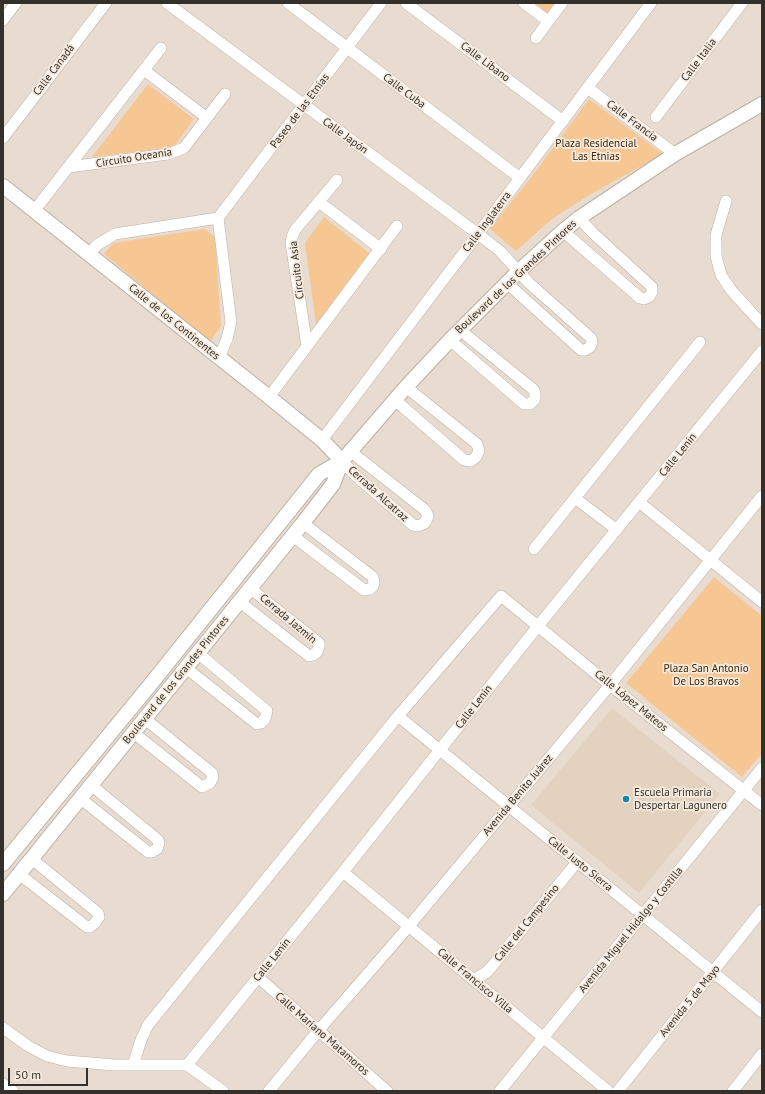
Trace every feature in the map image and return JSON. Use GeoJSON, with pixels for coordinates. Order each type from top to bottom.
{"type":"FeatureCollection","features":[{"type":"Feature","properties":{"kind":"street"},"geometry":{"type":"LineString","coordinates":[[3,20],[16,3]]}},
{"type":"Feature","properties":{"kind":"street","name":"Calle Canadá"},"geometry":{"type":"LineString","coordinates":[[3,138],[106,3]]}},
{"type":"Feature","properties":{"kind":"street","name":"Calle Japón"},"geometry":{"type":"LineString","coordinates":[[167,3],[500,251],[520,271],[529,283],[591,338],[592,342],[590,347],[585,350],[581,350],[507,283]]}},
{"type":"Feature","properties":{"kind":"street","name":"Calle Cuba"},"geometry":{"type":"LineString","coordinates":[[288,3],[520,178]]}},
{"type":"Feature","properties":{"kind":"street","name":"Paseo de las Etnias"},"geometry":{"type":"LineString","coordinates":[[218,218],[381,3]]}},
{"type":"Feature","properties":{"kind":"street","name":"Calle Líbano"},"geometry":{"type":"LineString","coordinates":[[406,3],[563,121]]}},
{"type":"Feature","properties":{"kind":"street"},"geometry":{"type":"LineString","coordinates":[[524,3],[548,21]]}},
{"type":"Feature","properties":{"kind":"street"},"geometry":{"type":"LineString","coordinates":[[536,38],[562,3]]}},
{"type":"Feature","properties":{"kind":"street","name":"Calle Inglaterra"},"geometry":{"type":"LineString","coordinates":[[322,440],[651,3]]}},
{"type":"Feature","properties":{"kind":"street","name":"Calle Italia"},"geometry":{"type":"LineString","coordinates":[[656,117],[742,3]]}},
{"type":"Feature","properties":{"kind":"street","name":"Circuito Oceanía"},"geometry":{"type":"LineString","coordinates":[[34,211],[161,48]]}},
{"type":"Feature","properties":{"kind":"street"},"geometry":{"type":"LineString","coordinates":[[144,70],[207,118]]}},
{"type":"Feature","properties":{"kind":"street","name":"Calle Francia"},"geometry":{"type":"LineString","coordinates":[[588,88],[675,154]]}},
{"type":"Feature","properties":{"kind":"street","name":"Circuito Oceanía"},"geometry":{"type":"LineString","coordinates":[[69,167],[168,154],[184,148],[225,94]]}},
{"type":"Feature","properties":{"kind":"street","name":"Boulevard de los Grandes Pintores"},"geometry":{"type":"LineString","coordinates":[[3,894],[145,719],[202,657],[240,602],[333,484],[346,456],[394,400],[455,335],[507,283],[579,218],[675,154],[762,104]]}},
{"type":"Feature","properties":{"kind":"street","name":"Circuito Asia"},"geometry":{"type":"LineString","coordinates":[[307,346],[292,237],[337,180]]}},
{"type":"Feature","properties":{"kind":"street","name":"Calle de los Continentes"},"geometry":{"type":"LineString","coordinates":[[3,186],[322,440],[346,456]]}},
{"type":"Feature","properties":{"kind":"street"},"geometry":{"type":"LineString","coordinates":[[726,201],[716,235],[716,256],[721,275],[731,290],[762,324]]}},
{"type":"Feature","properties":{"kind":"street"},"geometry":{"type":"LineString","coordinates":[[319,202],[381,249]]}},
{"type":"Feature","properties":{"kind":"street"},"geometry":{"type":"LineString","coordinates":[[89,254],[96,245],[115,234],[218,218],[231,322],[228,339],[219,358]]}},
{"type":"Feature","properties":{"kind":"street"},"geometry":{"type":"LineString","coordinates":[[563,231],[640,298],[644,299],[649,297],[652,292],[652,287],[593,233],[579,218]]}},
{"type":"Feature","properties":{"kind":"street"},"geometry":{"type":"LineString","coordinates":[[269,397],[398,226]]}},
{"type":"Feature","properties":{"kind":"street"},"geometry":{"type":"LineString","coordinates":[[455,335],[534,390],[534,400],[530,404],[524,404],[455,335]]}},
{"type":"Feature","properties":{"kind":"street"},"geometry":{"type":"LineString","coordinates":[[534,549],[700,342]]}},
{"type":"Feature","properties":{"kind":"street","name":"Calle Lenin"},"geometry":{"type":"LineString","coordinates":[[187,1065],[343,872],[538,626],[762,350]]}},
{"type":"Feature","properties":{"kind":"street"},"geometry":{"type":"LineString","coordinates":[[394,400],[464,460],[471,461],[476,457],[480,451],[477,444],[406,387]]}},
{"type":"Feature","properties":{"kind":"street","name":"Boulevard de los Grandes Pintores"},"geometry":{"type":"LineString","coordinates":[[3,864],[145,691],[319,474],[346,456]]}},
{"type":"Feature","properties":{"kind":"street","name":"Cerrada Alcatraz"},"geometry":{"type":"LineString","coordinates":[[346,456],[425,510],[428,516],[424,523],[418,526],[413,525],[356,476],[346,456]]}},
{"type":"Feature","properties":{"kind":"street","name":"Avenida Benito Juárez"},"geometry":{"type":"LineString","coordinates":[[269,1091],[509,806],[762,496]]}},
{"type":"Feature","properties":{"kind":"street"},"geometry":{"type":"LineString","coordinates":[[575,498],[617,530]]}},
{"type":"Feature","properties":{"kind":"street"},"geometry":{"type":"LineString","coordinates":[[639,502],[762,602]]}},
{"type":"Feature","properties":{"kind":"street"},"geometry":{"type":"LineString","coordinates":[[293,536],[364,590],[370,589],[373,586],[373,577],[303,523]]}},
{"type":"Feature","properties":{"kind":"street","name":"Cerrada Jazmín"},"geometry":{"type":"LineString","coordinates":[[240,602],[310,656],[317,652],[319,643],[251,589]]}},
{"type":"Feature","properties":{"kind":"street","name":"Calle López Mateos"},"geometry":{"type":"LineString","coordinates":[[398,716],[501,596],[762,805]]}},
{"type":"Feature","properties":{"kind":"street"},"geometry":{"type":"LineString","coordinates":[[190,671],[257,724],[265,719],[267,711],[202,657]]}},
{"type":"Feature","properties":{"kind":"street"},"geometry":{"type":"LineString","coordinates":[[133,1065],[141,1040],[148,1025],[398,716]]}},
{"type":"Feature","properties":{"kind":"street","name":"Calle Justo Sierra"},"geometry":{"type":"LineString","coordinates":[[398,716],[762,1012]]}},
{"type":"Feature","properties":{"kind":"street"},"geometry":{"type":"LineString","coordinates":[[134,733],[202,787],[210,783],[212,773],[145,719]]}},
{"type":"Feature","properties":{"kind":"street","name":"Avenida Miguel Hidalgo y Costilla"},"geometry":{"type":"LineString","coordinates":[[500,1091],[762,768]]}},
{"type":"Feature","properties":{"kind":"street"},"geometry":{"type":"LineString","coordinates":[[80,799],[148,852],[152,852],[157,849],[159,843],[158,840],[92,785]]}},
{"type":"Feature","properties":{"kind":"street"},"geometry":{"type":"LineString","coordinates":[[19,874],[87,927],[90,927],[95,923],[98,913],[32,859]]}},
{"type":"Feature","properties":{"kind":"street","name":"Calle del Campesino"},"geometry":{"type":"LineString","coordinates":[[474,980],[488,971],[577,862]]}},
{"type":"Feature","properties":{"kind":"street","name":"Calle Francisco Villa"},"geometry":{"type":"LineString","coordinates":[[343,872],[608,1091]]}},
{"type":"Feature","properties":{"kind":"street","name":"Avenida 5 de Mayo"},"geometry":{"type":"LineString","coordinates":[[618,1091],[762,910]]}},
{"type":"Feature","properties":{"kind":"street","name":"Calle Mariano Matamoros"},"geometry":{"type":"LineString","coordinates":[[258,977],[387,1091]]}},
{"type":"Feature","properties":{"kind":"street"},"geometry":{"type":"LineString","coordinates":[[3,1028],[28,1046],[46,1056],[67,1061],[115,1065],[187,1065],[222,1091]]}},
{"type":"Feature","properties":{"kind":"street"},"geometry":{"type":"LineString","coordinates":[[732,1091],[762,1054]]}},
{"type":"Feature","properties":{"kind":"street"},"geometry":{"type":"LineString","coordinates":[[3,1084],[13,1091]]}},
{"type":"Feature","properties":{"kind":"shaded area","name":"Escuela Primaria Despertar Lagunero"},"geometry":{"type":"Polygon","coordinates":[[[612,708],[720,794],[639,893],[531,805],[612,708]]]}},
{"type":"Feature","properties":{"kind":"green space"},"geometry":{"type":"Polygon","coordinates":[[[530,3],[558,3],[548,17],[530,3]]]}},
{"type":"Feature","properties":{"kind":"green space"},"geometry":{"type":"Polygon","coordinates":[[[148,84],[194,119],[174,147],[92,157],[148,84]]]}},
{"type":"Feature","properties":{"kind":"green space","name":"Plaza Residencial Las Etnias"},"geometry":{"type":"Polygon","coordinates":[[[589,99],[663,154],[591,194],[552,219],[516,251],[490,229],[529,180],[589,99]]]}},
{"type":"Feature","properties":{"kind":"green space"},"geometry":{"type":"Polygon","coordinates":[[[324,217],[369,253],[316,325],[305,243],[324,217]]]}},
{"type":"Feature","properties":{"kind":"green space"},"geometry":{"type":"Polygon","coordinates":[[[205,229],[215,237],[221,326],[210,342],[104,254],[113,243],[205,229]]]}},
{"type":"Feature","properties":{"kind":"green space","name":"Plaza San Antonio De Los Bravos"},"geometry":{"type":"Polygon","coordinates":[[[714,577],[762,616],[762,753],[742,777],[626,683],[714,577]]]}},
{"type":"Feature","properties":{"kind":"place","name":"Escuela Primaria Despertar Lagunero"},"geometry":{"type":"Point","coordinates":[626,799]}}]}
